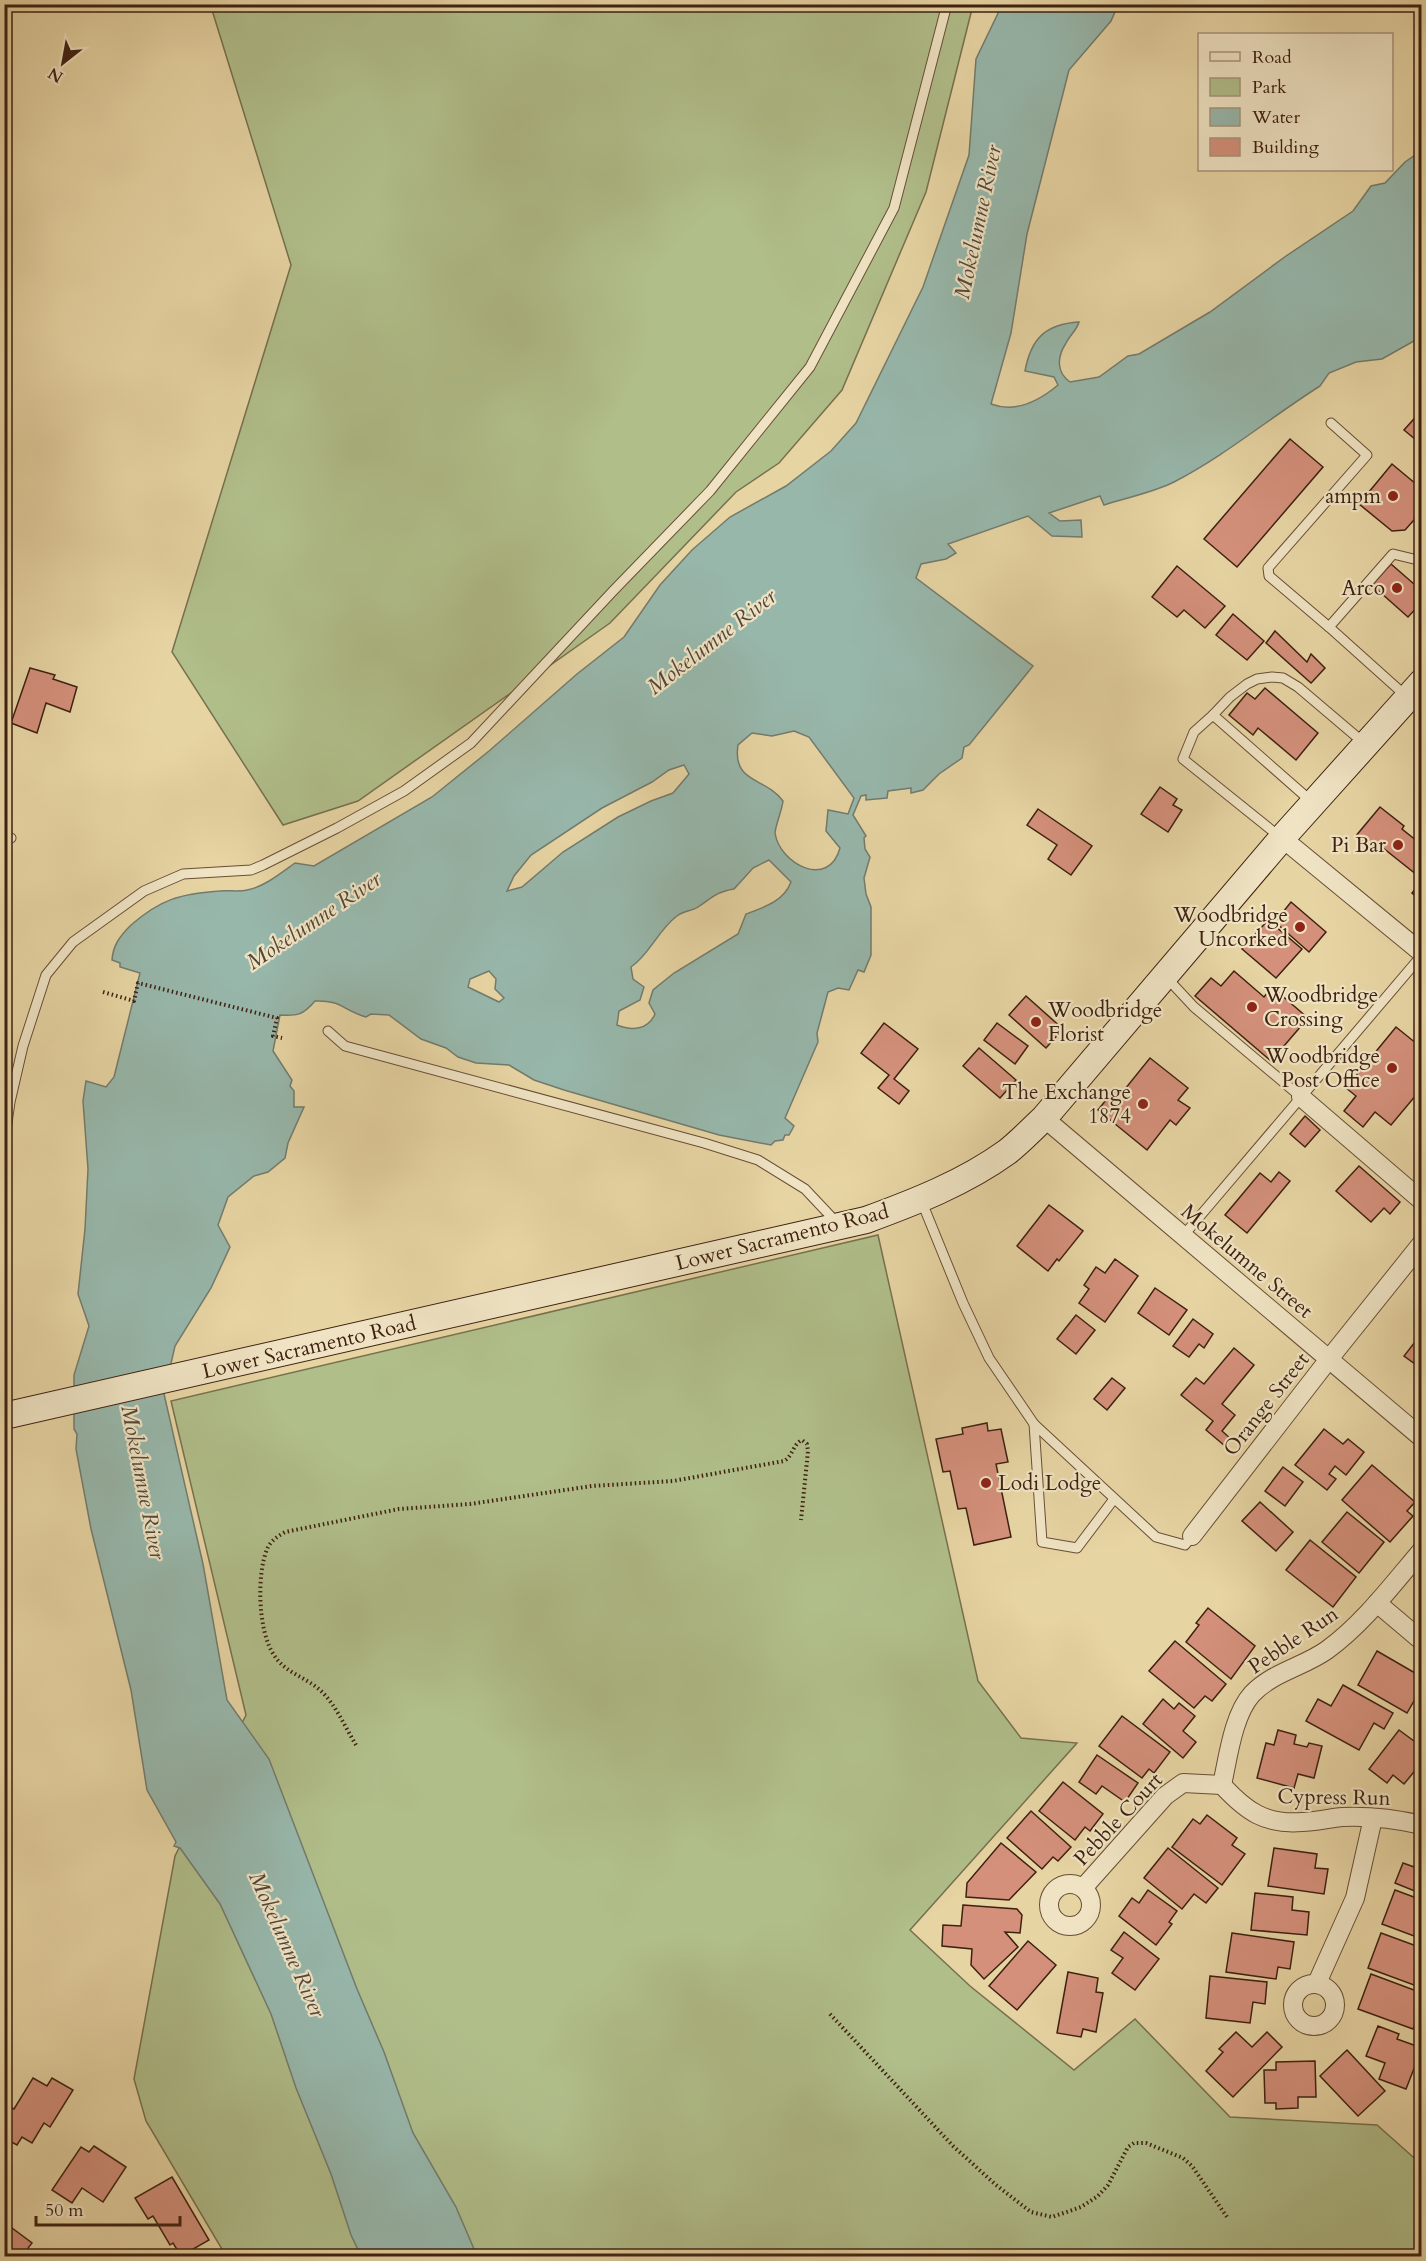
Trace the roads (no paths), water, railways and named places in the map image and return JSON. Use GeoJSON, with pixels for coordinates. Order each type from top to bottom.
{"type":"FeatureCollection","features":[{"type":"Feature","properties":{"kind":"main road","name":"Lower Sacramento Road"},"geometry":{"type":"LineString","coordinates":[[4,1416],[866,1220],[921,1200],[1008,1151],[1044,1118],[1282,838],[1415,690]]}},
{"type":"Feature","properties":{"kind":"street"},"geometry":{"type":"LineString","coordinates":[[1282,838],[1422,954]]}},
{"type":"Feature","properties":{"kind":"street"},"geometry":{"type":"LineString","coordinates":[[1301,1097],[1422,1202]]}},
{"type":"Feature","properties":{"kind":"street","name":"Mokelumne Street"},"geometry":{"type":"LineString","coordinates":[[1044,1118],[1422,1438]]}},
{"type":"Feature","properties":{"kind":"street","name":"Orange Street"},"geometry":{"type":"LineString","coordinates":[[1192,1536],[1422,1243]]}},
{"type":"Feature","properties":{"kind":"street","name":"Pebble Run"},"geometry":{"type":"LineString","coordinates":[[1222,1785],[1239,1716],[1251,1695],[1274,1677],[1325,1651],[1351,1631],[1422,1550]]}},
{"type":"Feature","properties":{"kind":"street"},"geometry":{"type":"LineString","coordinates":[[1377,1603],[1422,1641]]}},
{"type":"Feature","properties":{"kind":"street","name":"Pebble Court"},"geometry":{"type":"LineString","coordinates":[[1083,1888],[1165,1796],[1183,1783],[1222,1785]]}},
{"type":"Feature","properties":{"kind":"street","name":"Cypress Run"},"geometry":{"type":"LineString","coordinates":[[1222,1785],[1251,1812],[1274,1820],[1302,1822],[1333,1818],[1373,1818],[1422,1825]]}},
{"type":"Feature","properties":{"kind":"street"},"geometry":{"type":"LineString","coordinates":[[1317,1983],[1355,1898],[1373,1818]]}},
{"type":"Feature","properties":{"kind":"lane"},"geometry":{"type":"LineString","coordinates":[[4,1144],[10,1102],[23,1046],[46,975],[72,942],[144,891],[166,880],[183,874],[252,870],[337,828],[404,791],[471,743],[710,491],[810,367],[894,208],[947,4]]}},
{"type":"Feature","properties":{"kind":"lane"},"geometry":{"type":"LineString","coordinates":[[1331,423],[1367,455],[1268,568],[1269,576],[1329,627],[1415,690]]}},
{"type":"Feature","properties":{"kind":"lane"},"geometry":{"type":"LineString","coordinates":[[1329,627],[1394,554],[1422,561]]}},
{"type":"Feature","properties":{"kind":"lane"},"geometry":{"type":"LineString","coordinates":[[1282,838],[1184,759],[1194,732],[1247,684],[1257,679],[1283,678],[1298,687],[1366,745]]}},
{"type":"Feature","properties":{"kind":"lane"},"geometry":{"type":"LineString","coordinates":[[1213,715],[1314,803]]}},
{"type":"Feature","properties":{"kind":"lane"},"geometry":{"type":"LineString","coordinates":[[1183,1236],[1422,954]]}},
{"type":"Feature","properties":{"kind":"lane"},"geometry":{"type":"LineString","coordinates":[[1165,976],[1194,1007],[1301,1097]]}},
{"type":"Feature","properties":{"kind":"lane"},"geometry":{"type":"LineString","coordinates":[[328,1031],[345,1046],[693,1140],[758,1160],[805,1189],[839,1226]]}},
{"type":"Feature","properties":{"kind":"lane"},"geometry":{"type":"LineString","coordinates":[[921,1200],[945,1261],[989,1358],[1034,1424],[1156,1537],[1185,1545],[1192,1536]]}},
{"type":"Feature","properties":{"kind":"lane"},"geometry":{"type":"LineString","coordinates":[[1034,1424],[1042,1542],[1077,1548],[1114,1499]]}},
{"type":"Feature","properties":{"kind":"water","name":"Mokelumne River"},"geometry":{"type":"Polygon","coordinates":[[[1002,5],[1118,5],[1111,21],[1069,70],[1027,234],[1011,333],[991,404],[1009,407],[1026,404],[1043,396],[1058,385],[1054,377],[1025,371],[1031,350],[1042,335],[1049,330],[1067,323],[1079,322],[1063,348],[1060,369],[1070,382],[1099,377],[1128,356],[1139,354],[1210,312],[1286,256],[1353,211],[1371,186],[1385,183],[1405,162],[1421,151],[1421,337],[1382,359],[1356,362],[1329,373],[1320,386],[1212,460],[1166,486],[1104,505],[1100,496],[1049,513],[1060,521],[1081,520],[1082,537],[1052,536],[1028,516],[948,544],[956,553],[946,559],[921,564],[916,578],[1033,666],[969,745],[964,747],[962,758],[939,774],[923,790],[911,793],[911,788],[888,791],[887,798],[866,800],[866,795],[861,796],[853,815],[866,836],[864,838],[865,849],[870,857],[864,878],[866,894],[871,907],[871,955],[864,972],[858,970],[849,990],[838,988],[828,992],[817,1033],[818,1042],[785,1118],[794,1126],[783,1140],[775,1141],[771,1145],[719,1135],[534,1080],[509,1065],[476,1063],[421,1039],[389,1015],[371,1014],[366,1017],[331,1002],[315,1001],[300,1014],[280,1015],[273,1051],[292,1080],[290,1086],[294,1091],[294,1107],[304,1107],[288,1143],[285,1158],[268,1172],[254,1176],[228,1197],[218,1225],[230,1247],[211,1288],[175,1346],[164,1394],[203,1564],[227,1700],[269,1759],[357,1989],[384,2052],[413,2133],[456,2207],[477,2256],[361,2256],[296,2088],[271,2014],[220,1904],[180,1848],[174,1846],[176,1842],[147,1790],[131,1690],[91,1529],[76,1449],[77,1434],[74,1429],[74,1375],[89,1326],[78,1294],[88,1169],[83,1101],[86,1081],[106,1087],[114,1077],[140,973],[120,967],[120,963],[112,960],[114,950],[120,937],[131,925],[152,909],[172,899],[193,894],[244,891],[260,886],[295,863],[314,866],[432,797],[624,637],[660,585],[692,550],[730,517],[786,486],[831,451],[856,423],[923,287],[969,155],[976,59],[1002,5]],[[794,731],[772,736],[752,733],[738,745],[740,767],[745,774],[776,793],[783,801],[775,833],[786,855],[805,868],[816,870],[826,867],[834,860],[840,848],[826,831],[828,810],[848,814],[854,798],[809,737],[794,731]],[[684,765],[669,770],[652,782],[602,808],[531,855],[514,876],[507,891],[522,887],[563,852],[618,817],[673,793],[689,774],[684,765]],[[769,860],[753,868],[734,889],[719,893],[696,908],[679,914],[664,928],[644,956],[631,967],[633,979],[644,987],[640,1000],[619,1011],[617,1025],[639,1028],[648,1023],[655,1014],[649,1003],[653,990],[674,973],[738,934],[746,914],[779,899],[788,889],[791,882],[769,860]],[[489,971],[470,979],[468,987],[499,1002],[504,998],[495,989],[496,979],[489,971]]]}},
{"type":"Feature","properties":{"kind":"place","name":"ampm"},"geometry":{"type":"Point","coordinates":[1393,496]}},
{"type":"Feature","properties":{"kind":"place","name":"Arco"},"geometry":{"type":"Point","coordinates":[1397,588]}},
{"type":"Feature","properties":{"kind":"place","name":"Pi Bar"},"geometry":{"type":"Point","coordinates":[1398,845]}},
{"type":"Feature","properties":{"kind":"place","name":"Woodbridge Uncorked"},"geometry":{"type":"Point","coordinates":[1300,927]}},
{"type":"Feature","properties":{"kind":"place","name":"Woodbridge Crossing"},"geometry":{"type":"Point","coordinates":[1252,1007]}},
{"type":"Feature","properties":{"kind":"place","name":"Woodbridge Florist"},"geometry":{"type":"Point","coordinates":[1036,1022]}},
{"type":"Feature","properties":{"kind":"place","name":"Woodbridge Post Office"},"geometry":{"type":"Point","coordinates":[1392,1068]}},
{"type":"Feature","properties":{"kind":"place","name":"The Exchange 1874"},"geometry":{"type":"Point","coordinates":[1143,1104]}},
{"type":"Feature","properties":{"kind":"place","name":"Lodi Lodge"},"geometry":{"type":"Point","coordinates":[986,1483]}}]}
